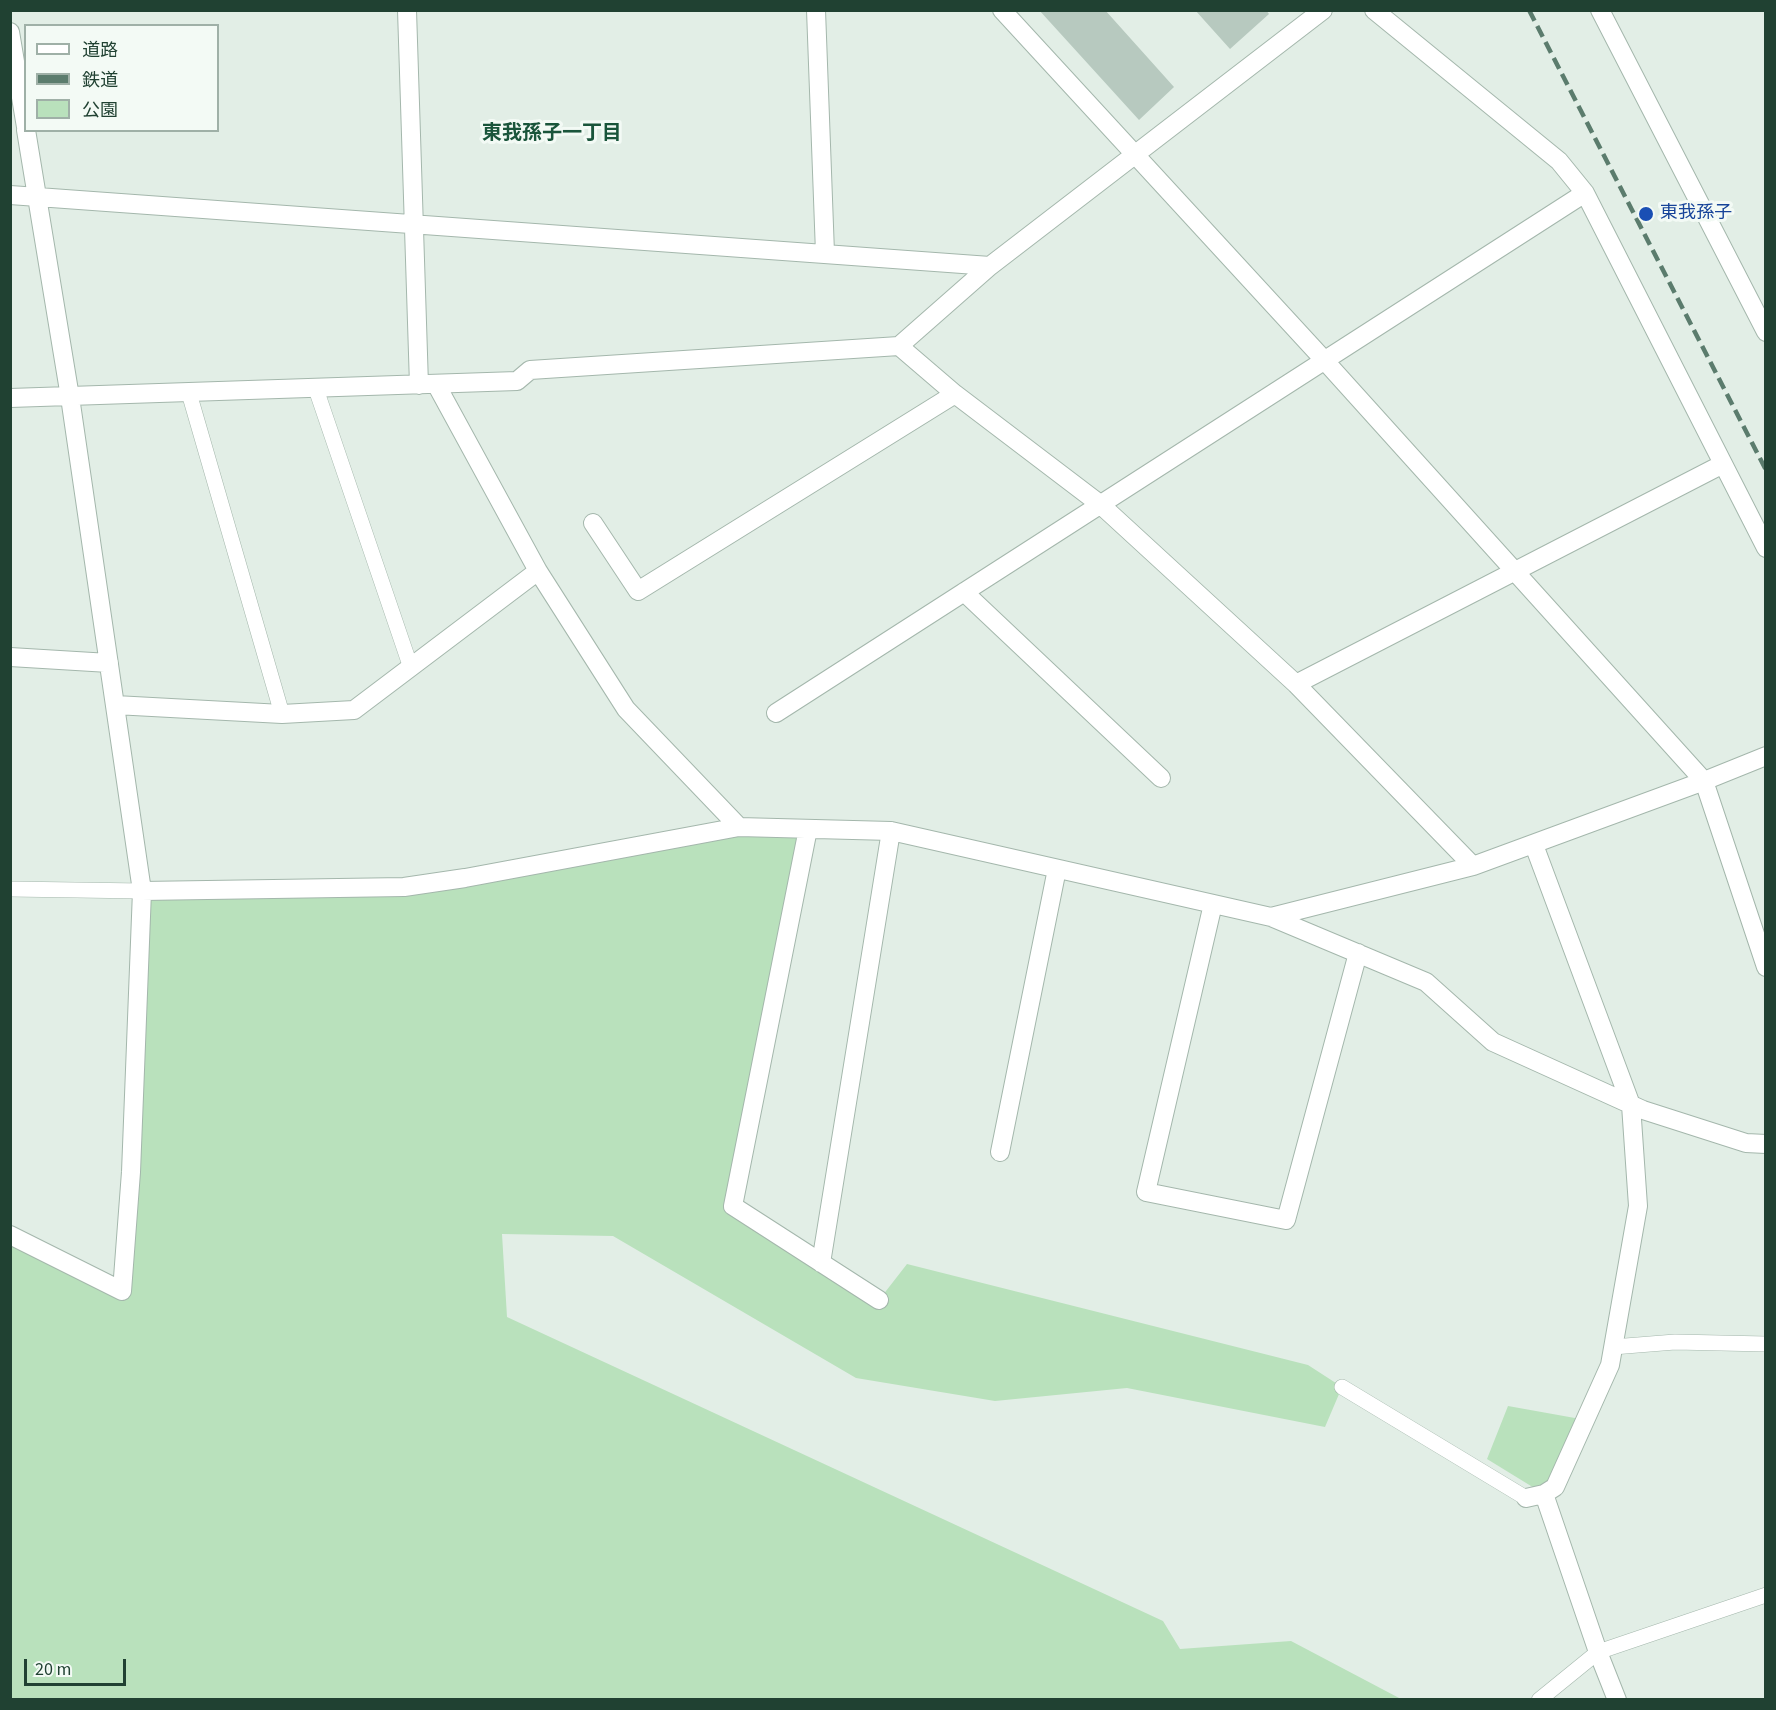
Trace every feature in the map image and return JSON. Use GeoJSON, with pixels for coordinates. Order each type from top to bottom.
{"type":"FeatureCollection","features":[{"type":"Feature","properties":{"kind":"street"},"geometry":{"type":"LineString","coordinates":[[407,10],[414,226],[428,384],[538,571],[626,709],[739,827]]}},
{"type":"Feature","properties":{"kind":"street"},"geometry":{"type":"LineString","coordinates":[[816,10],[825,253]]}},
{"type":"Feature","properties":{"kind":"street"},"geometry":{"type":"LineString","coordinates":[[1002,10],[1136,153],[1515,570],[1704,782],[1766,967]]}},
{"type":"Feature","properties":{"kind":"street"},"geometry":{"type":"LineString","coordinates":[[10,398],[517,381],[530,370],[899,346],[990,266],[1323,10]]}},
{"type":"Feature","properties":{"kind":"street"},"geometry":{"type":"LineString","coordinates":[[1374,10],[1559,161],[1586,193],[1766,548]]}},
{"type":"Feature","properties":{"kind":"street"},"geometry":{"type":"LineString","coordinates":[[1600,10],[1766,332]]}},
{"type":"Feature","properties":{"kind":"street"},"geometry":{"type":"LineString","coordinates":[[10,32],[24,117]]}},
{"type":"Feature","properties":{"kind":"street"},"geometry":{"type":"LineString","coordinates":[[10,1235],[122,1291],[131,1172],[142,891],[70,397],[26,132]]}},
{"type":"Feature","properties":{"kind":"street"},"geometry":{"type":"LineString","coordinates":[[776,713],[1586,193]]}},
{"type":"Feature","properties":{"kind":"street"},"geometry":{"type":"LineString","coordinates":[[10,195],[990,266]]}},
{"type":"Feature","properties":{"kind":"street"},"geometry":{"type":"LineString","coordinates":[[899,346],[955,394],[1101,505],[1296,684],[1473,866]]}},
{"type":"Feature","properties":{"kind":"street"},"geometry":{"type":"LineString","coordinates":[[593,523],[638,591],[955,394]]}},
{"type":"Feature","properties":{"kind":"street"},"geometry":{"type":"LineString","coordinates":[[1296,684],[1723,464]]}},
{"type":"Feature","properties":{"kind":"street"},"geometry":{"type":"LineString","coordinates":[[115,705],[282,714],[354,710],[538,571]]}},
{"type":"Feature","properties":{"kind":"street"},"geometry":{"type":"LineString","coordinates":[[964,592],[1161,778]]}},
{"type":"Feature","properties":{"kind":"street"},"geometry":{"type":"LineString","coordinates":[[10,657],[109,663]]}},
{"type":"Feature","properties":{"kind":"street"},"geometry":{"type":"LineString","coordinates":[[1271,917],[1473,866],[1704,782],[1766,756]]}},
{"type":"Feature","properties":{"kind":"street"},"geometry":{"type":"LineString","coordinates":[[142,891],[404,887],[465,878],[739,827],[891,831],[1271,917],[1426,982],[1493,1042],[1631,1105],[1746,1143],[1766,1144]]}},
{"type":"Feature","properties":{"kind":"street"},"geometry":{"type":"LineString","coordinates":[[808,829],[733,1206],[879,1300]]}},
{"type":"Feature","properties":{"kind":"street"},"geometry":{"type":"LineString","coordinates":[[820,1263],[891,831]]}},
{"type":"Feature","properties":{"kind":"street"},"geometry":{"type":"LineString","coordinates":[[1534,845],[1631,1105],[1638,1206],[1610,1365],[1555,1487],[1535,1496],[1617,1700]]}},
{"type":"Feature","properties":{"kind":"street"},"geometry":{"type":"LineString","coordinates":[[1000,1152],[1057,869]]}},
{"type":"Feature","properties":{"kind":"street"},"geometry":{"type":"LineString","coordinates":[[1213,904],[1146,1192],[1286,1220],[1358,953]]}},
{"type":"Feature","properties":{"kind":"lane"},"geometry":{"type":"LineString","coordinates":[[316,389],[411,668]]}},
{"type":"Feature","properties":{"kind":"lane"},"geometry":{"type":"LineString","coordinates":[[189,393],[282,714]]}},
{"type":"Feature","properties":{"kind":"lane"},"geometry":{"type":"LineString","coordinates":[[10,889],[142,891]]}},
{"type":"Feature","properties":{"kind":"lane"},"geometry":{"type":"LineString","coordinates":[[1613,1347],[1675,1342],[1766,1344]]}},
{"type":"Feature","properties":{"kind":"lane"},"geometry":{"type":"LineString","coordinates":[[1342,1387],[1535,1496]]}},
{"type":"Feature","properties":{"kind":"lane"},"geometry":{"type":"LineString","coordinates":[[1539,1700],[1598,1652],[1766,1595]]}},
{"type":"Feature","properties":{"kind":"green space"},"geometry":{"type":"Polygon","coordinates":[[[808,829],[733,1206],[879,1300],[907,1264],[1308,1365],[1342,1387],[1325,1427],[1127,1388],[995,1401],[856,1378],[613,1236],[502,1234],[507,1317],[1163,1621],[1180,1649],[1291,1641],[1401,1699],[11,1699],[10,1235],[122,1291],[142,891],[404,887],[667,840],[808,829]]]}},
{"type":"Feature","properties":{"kind":"green space"},"geometry":{"type":"Polygon","coordinates":[[[1508,1406],[1586,1420],[1544,1494],[1487,1459],[1508,1406]]]}},
{"type":"Feature","properties":{"kind":"building"},"geometry":{"type":"Polygon","coordinates":[[[1039,10],[1105,10],[1174,87],[1139,120],[1039,10]]]}},
{"type":"Feature","properties":{"kind":"building"},"geometry":{"type":"Polygon","coordinates":[[[1195,10],[1266,10],[1269,14],[1230,49],[1195,10]]]}},
{"type":"Feature","properties":{"kind":"railway"},"geometry":{"type":"LineString","coordinates":[[1529,10],[1766,470]]}},
{"type":"Feature","properties":{"kind":"place","name":"東我孫子"},"geometry":{"type":"Point","coordinates":[1646,214]}},
{"type":"Feature","properties":{"kind":"district","name":"東我孫子一丁目"},"geometry":{"type":"Point","coordinates":[552,135]}}]}
